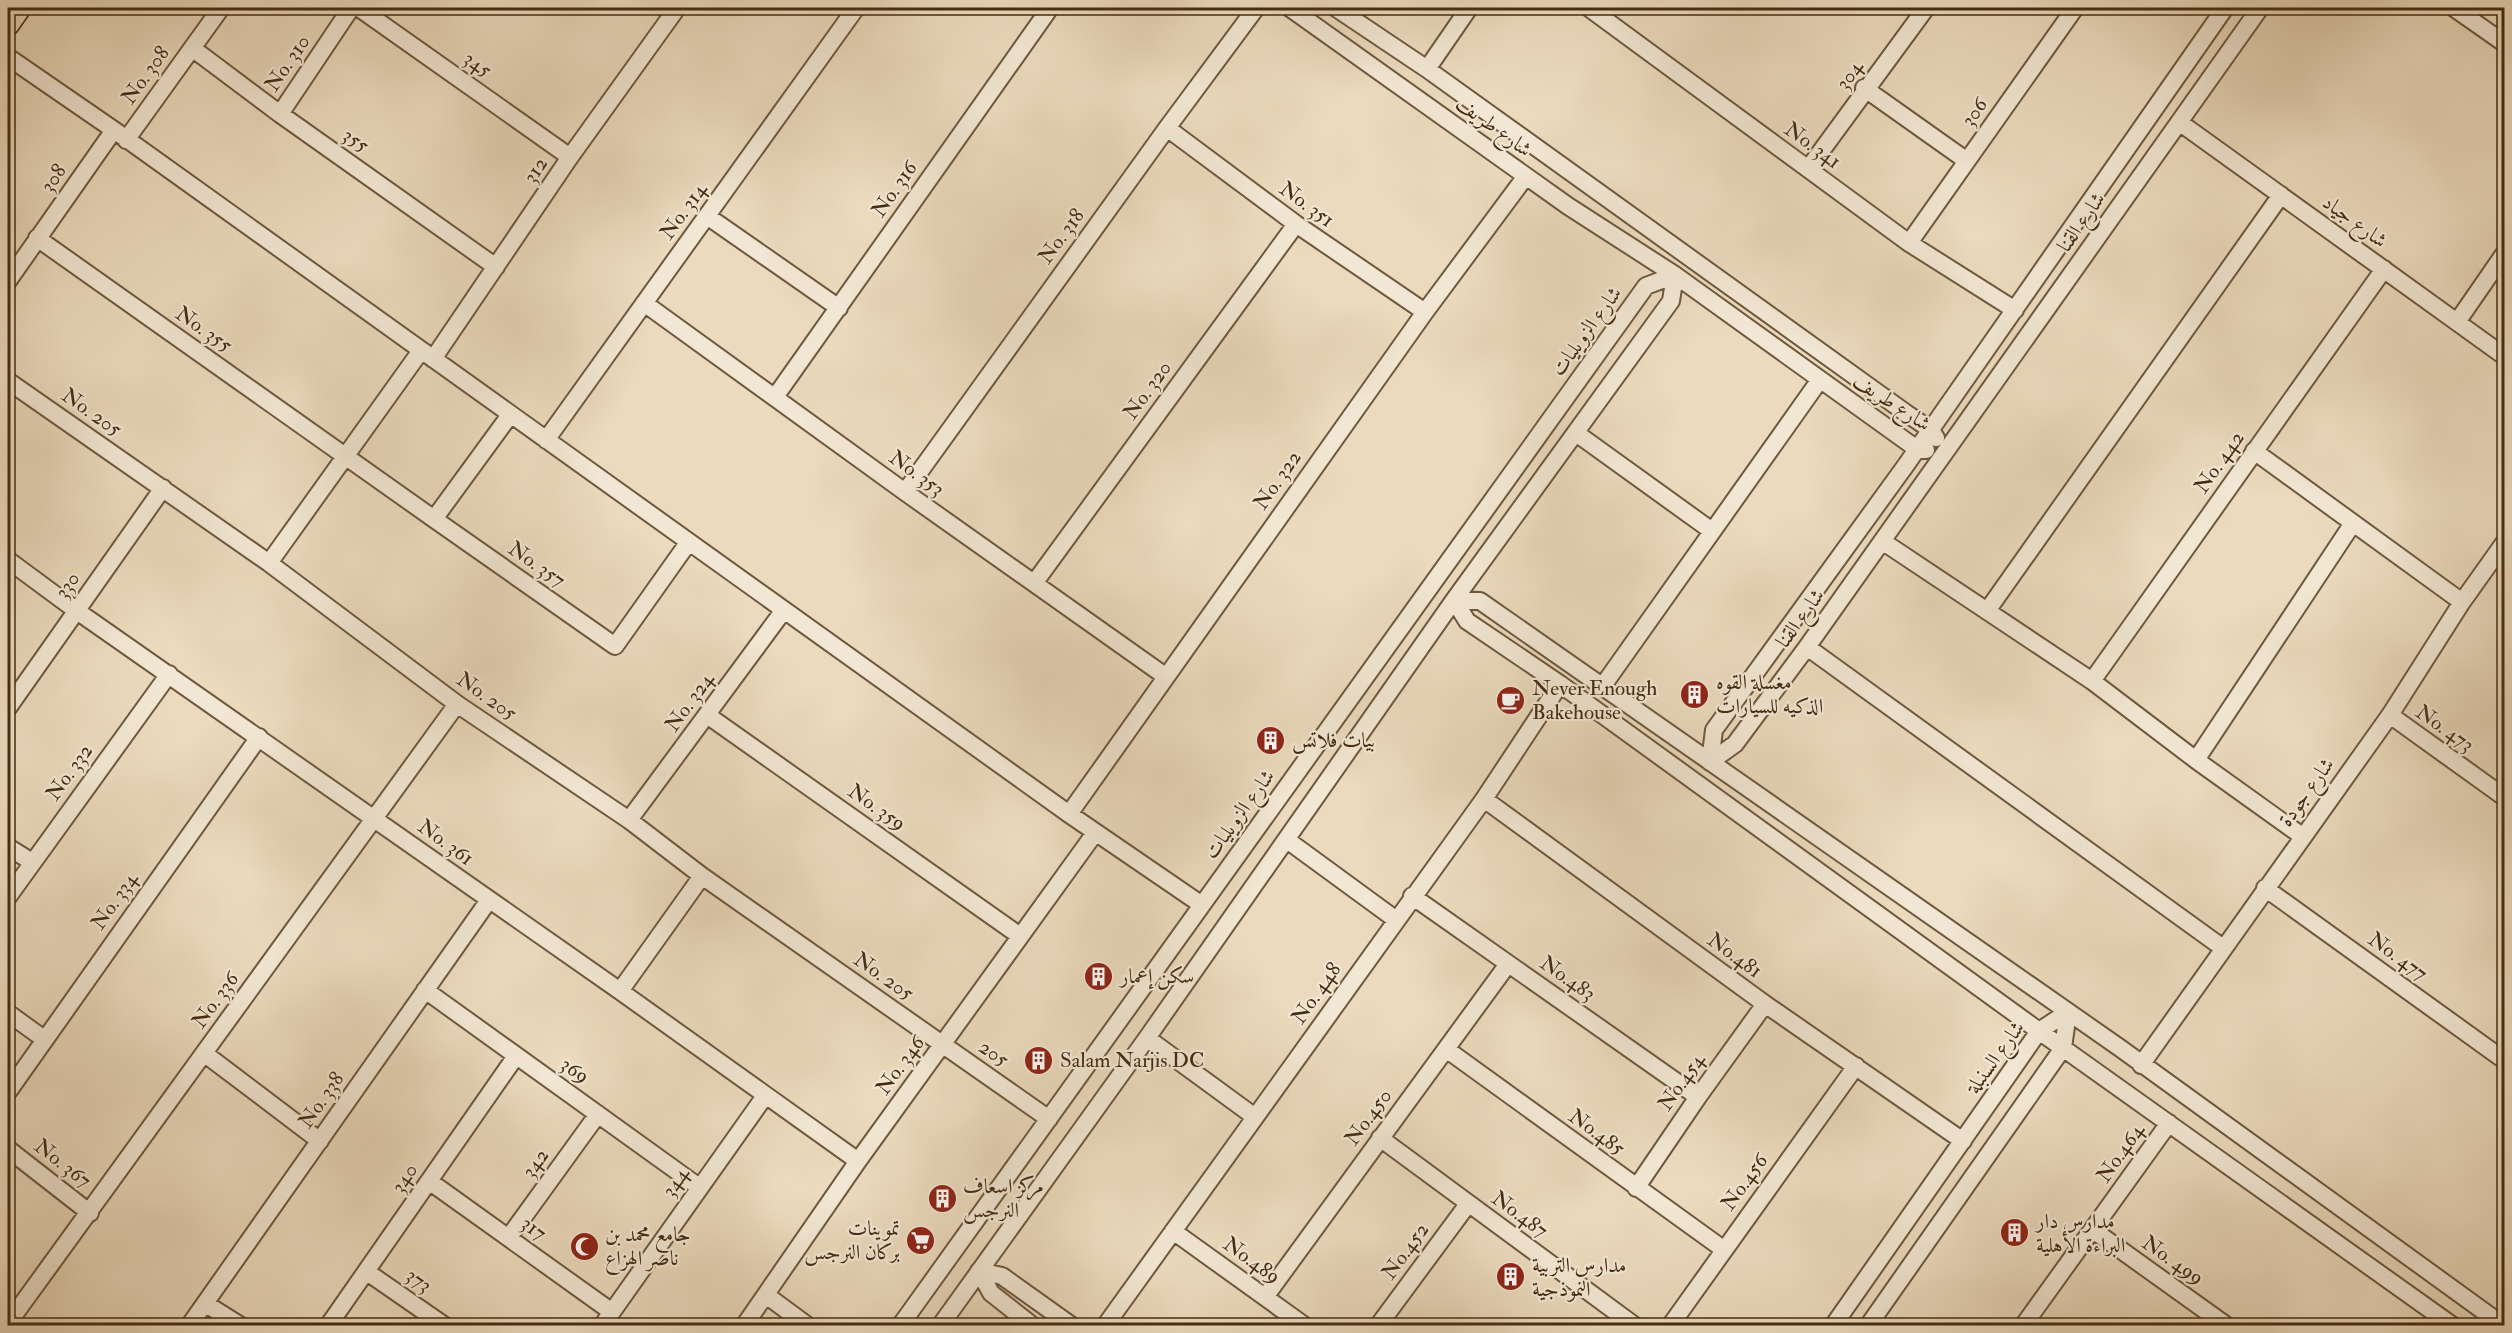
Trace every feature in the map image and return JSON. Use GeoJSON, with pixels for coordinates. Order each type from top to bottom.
{"type":"FeatureCollection","features":[{"type":"Feature","properties":{"kind":"main road"},"geometry":{"type":"LineString","coordinates":[[8,25],[20,8]]}},
{"type":"Feature","properties":{"kind":"street","name":"No. 308"},"geometry":{"type":"LineString","coordinates":[[120,135],[192,48],[221,8]]}},
{"type":"Feature","properties":{"kind":"street","name":"No. 310"},"geometry":{"type":"LineString","coordinates":[[280,114],[351,8]]}},
{"type":"Feature","properties":{"kind":"street","name":"345"},"geometry":{"type":"LineString","coordinates":[[359,8],[570,157]]}},
{"type":"Feature","properties":{"kind":"street","name":"312"},"geometry":{"type":"LineString","coordinates":[[269,564],[344,457],[496,267],[570,157],[677,8]]}},
{"type":"Feature","properties":{"kind":"street","name":"No. 314"},"geometry":{"type":"LineString","coordinates":[[546,440],[856,8]]}},
{"type":"Feature","properties":{"kind":"street","name":"No. 316"},"geometry":{"type":"LineString","coordinates":[[775,397],[1050,8]]}},
{"type":"Feature","properties":{"kind":"street","name":"No. 318"},"geometry":{"type":"LineString","coordinates":[[905,492],[1167,128],[1257,8]]}},
{"type":"Feature","properties":{"kind":"street","name":"شارع طريف"},"geometry":{"type":"LineString","coordinates":[[1290,8],[1568,206],[1675,274],[1819,381],[1917,449],[1944,452]]}},
{"type":"Feature","properties":{"kind":"street","name":"شارع طريف"},"geometry":{"type":"LineString","coordinates":[[1336,8],[1427,69],[1931,430],[1944,452]]}},
{"type":"Feature","properties":{"kind":"street"},"geometry":{"type":"LineString","coordinates":[[1427,69],[1469,8]]}},
{"type":"Feature","properties":{"kind":"street","name":"304"},"geometry":{"type":"LineString","coordinates":[[1808,169],[1926,8]]}},
{"type":"Feature","properties":{"kind":"street","name":"306"},"geometry":{"type":"LineString","coordinates":[[1909,243],[2075,8]]}},
{"type":"Feature","properties":{"kind":"street","name":"شارع القنا"},"geometry":{"type":"LineString","coordinates":[[1710,762],[1714,730],[1931,430],[2225,8]]}},
{"type":"Feature","properties":{"kind":"street","name":"شارع القنا"},"geometry":{"type":"LineString","coordinates":[[1710,762],[1735,744],[1807,647],[2260,8]]}},
{"type":"Feature","properties":{"kind":"street"},"geometry":{"type":"LineString","coordinates":[[2454,8],[2505,43]]}},
{"type":"Feature","properties":{"kind":"street","name":"No. 341"},"geometry":{"type":"LineString","coordinates":[[1595,9],[1909,243],[2015,310]]}},
{"type":"Feature","properties":{"kind":"street","name":"355"},"geometry":{"type":"LineString","coordinates":[[192,48],[280,114],[496,267]]}},
{"type":"Feature","properties":{"kind":"street"},"geometry":{"type":"LineString","coordinates":[[8,57],[1069,814],[1202,904]]}},
{"type":"Feature","properties":{"kind":"street"},"geometry":{"type":"LineString","coordinates":[[1865,89],[1967,161]]}},
{"type":"Feature","properties":{"kind":"street","name":"شارع جياد"},"geometry":{"type":"LineString","coordinates":[[2180,122],[2505,356]]}},
{"type":"Feature","properties":{"kind":"street","name":"No. 351"},"geometry":{"type":"LineString","coordinates":[[1167,128],[1296,224],[1425,312]]}},
{"type":"Feature","properties":{"kind":"street","name":"308"},"geometry":{"type":"LineString","coordinates":[[8,281],[37,238],[120,135]]}},
{"type":"Feature","properties":{"kind":"street","name":"No. 322"},"geometry":{"type":"LineString","coordinates":[[1069,814],[1425,312],[1526,176]]}},
{"type":"Feature","properties":{"kind":"street"},"geometry":{"type":"LineString","coordinates":[[1987,611],[2281,195]]}},
{"type":"Feature","properties":{"kind":"street"},"geometry":{"type":"LineString","coordinates":[[707,216],[838,308]]}},
{"type":"Feature","properties":{"kind":"street","name":"No. 320"},"geometry":{"type":"LineString","coordinates":[[1035,582],[1296,224]]}},
{"type":"Feature","properties":{"kind":"street","name":"No. 355"},"geometry":{"type":"LineString","coordinates":[[37,238],[434,519]]}},
{"type":"Feature","properties":{"kind":"street"},"geometry":{"type":"LineString","coordinates":[[2457,322],[2505,254]]}},
{"type":"Feature","properties":{"kind":"street","name":"No. 442"},"geometry":{"type":"LineString","coordinates":[[2092,681],[2384,269]]}},
{"type":"Feature","properties":{"kind":"street"},"geometry":{"type":"LineString","coordinates":[[940,1326],[1147,1038],[1454,600],[1671,301],[1675,274]]}},
{"type":"Feature","properties":{"kind":"street","name":"شارع الزويليات"},"geometry":{"type":"LineString","coordinates":[[900,1326],[1646,286],[1675,274]]}},
{"type":"Feature","properties":{"kind":"street","name":"No. 353"},"geometry":{"type":"LineString","coordinates":[[644,303],[905,492],[1166,676]]}},
{"type":"Feature","properties":{"kind":"street","name":"No. 205"},"geometry":{"type":"LineString","coordinates":[[8,381],[269,564],[457,704],[629,820],[702,876],[943,1045]]}},
{"type":"Feature","properties":{"kind":"street"},"geometry":{"type":"LineString","coordinates":[[1602,687],[1819,381]]}},
{"type":"Feature","properties":{"kind":"street"},"geometry":{"type":"LineString","coordinates":[[434,519],[510,415]]}},
{"type":"Feature","properties":{"kind":"street"},"geometry":{"type":"LineString","coordinates":[[1576,433],[1712,531]]}},
{"type":"Feature","properties":{"kind":"street"},"geometry":{"type":"LineString","coordinates":[[2254,451],[2462,602]]}},
{"type":"Feature","properties":{"kind":"street","name":"330"},"geometry":{"type":"LineString","coordinates":[[8,708],[163,488]]}},
{"type":"Feature","properties":{"kind":"street","name":"No. 357"},"geometry":{"type":"LineString","coordinates":[[434,519],[615,646],[688,543]]}},
{"type":"Feature","properties":{"kind":"street"},"geometry":{"type":"LineString","coordinates":[[2196,760],[2353,523]]}},
{"type":"Feature","properties":{"kind":"street"},"geometry":{"type":"LineString","coordinates":[[1882,541],[2092,681],[2196,760],[2302,836]]}},
{"type":"Feature","properties":{"kind":"street","name":"شارع جودة"},"geometry":{"type":"LineString","coordinates":[[2141,1065],[2302,836],[2390,716],[2462,602],[2503,549]]}},
{"type":"Feature","properties":{"kind":"street","name":"No. 361"},"geometry":{"type":"LineString","coordinates":[[8,560],[77,611],[620,991],[858,1161]]}},
{"type":"Feature","properties":{"kind":"street"},"geometry":{"type":"LineString","coordinates":[[1454,600],[1467,621],[1560,684],[2039,1031],[2453,1326]]}},
{"type":"Feature","properties":{"kind":"street"},"geometry":{"type":"LineString","coordinates":[[1454,600],[1480,601],[2068,1012],[2504,1326]]}},
{"type":"Feature","properties":{"kind":"street","name":"No. 324"},"geometry":{"type":"LineString","coordinates":[[629,820],[784,610]]}},
{"type":"Feature","properties":{"kind":"street"},"geometry":{"type":"LineString","coordinates":[[1807,647],[2223,948]]}},
{"type":"Feature","properties":{"kind":"street","name":"No. 332"},"geometry":{"type":"LineString","coordinates":[[8,897],[169,674]]}},
{"type":"Feature","properties":{"kind":"street","name":"No. 448"},"geometry":{"type":"LineString","coordinates":[[1105,1326],[1412,896],[1484,799],[1560,684]]}},
{"type":"Feature","properties":{"kind":"street","name":"No. 336"},"geometry":{"type":"LineString","coordinates":[[10,1322],[457,704]]}},
{"type":"Feature","properties":{"kind":"street","name":"No. 359"},"geometry":{"type":"LineString","coordinates":[[707,715],[1020,936]]}},
{"type":"Feature","properties":{"kind":"street","name":"No. 473"},"geometry":{"type":"LineString","coordinates":[[2390,716],[2505,797]]}},
{"type":"Feature","properties":{"kind":"street","name":"No. 334"},"geometry":{"type":"LineString","coordinates":[[8,1092],[259,737]]}},
{"type":"Feature","properties":{"kind":"street","name":"No.481"},"geometry":{"type":"LineString","coordinates":[[1484,799],[1765,1004],[1963,1141]]}},
{"type":"Feature","properties":{"kind":"street","name":"No. 346"},"geometry":{"type":"LineString","coordinates":[[744,1326],[858,1161],[1095,832]]}},
{"type":"Feature","properties":{"kind":"street"},"geometry":{"type":"LineString","coordinates":[[1287,840],[1395,920]]}},
{"type":"Feature","properties":{"kind":"street"},"geometry":{"type":"LineString","coordinates":[[8,847],[32,862]]}},
{"type":"Feature","properties":{"kind":"street"},"geometry":{"type":"LineString","coordinates":[[620,991],[702,876]]}},
{"type":"Feature","properties":{"kind":"street","name":"No. 477"},"geometry":{"type":"LineString","coordinates":[[2265,888],[2505,1060]]}},
{"type":"Feature","properties":{"kind":"street","name":"No.483"},"geometry":{"type":"LineString","coordinates":[[1412,896],[1698,1097]]}},
{"type":"Feature","properties":{"kind":"street","name":"No. 338"},"geometry":{"type":"LineString","coordinates":[[189,1326],[489,900]]}},
{"type":"Feature","properties":{"kind":"street","name":"No.450"},"geometry":{"type":"LineString","coordinates":[[1265,1297],[1508,963]]}},
{"type":"Feature","properties":{"kind":"street","name":"369"},"geometry":{"type":"LineString","coordinates":[[425,990],[699,1187]]}},
{"type":"Feature","properties":{"kind":"street","name":"No.454"},"geometry":{"type":"LineString","coordinates":[[1636,1188],[1765,1004]]}},
{"type":"Feature","properties":{"kind":"street"},"geometry":{"type":"LineString","coordinates":[[1868,1326],[2063,1048],[2068,1012]]}},
{"type":"Feature","properties":{"kind":"street","name":"شارع السنبلة"},"geometry":{"type":"LineString","coordinates":[[1833,1326],[2039,1031],[2068,1012]]}},
{"type":"Feature","properties":{"kind":"street"},"geometry":{"type":"LineString","coordinates":[[8,1013],[44,1039]]}},
{"type":"Feature","properties":{"kind":"street"},"geometry":{"type":"LineString","coordinates":[[1147,1038],[1255,1117]]}},
{"type":"Feature","properties":{"kind":"street","name":"205"},"geometry":{"type":"LineString","coordinates":[[943,1045],[1049,1119]]}},
{"type":"Feature","properties":{"kind":"street","name":"No.485"},"geometry":{"type":"LineString","coordinates":[[1446,1049],[1723,1249]]}},
{"type":"Feature","properties":{"kind":"street"},"geometry":{"type":"LineString","coordinates":[[205,1054],[320,1142]]}},
{"type":"Feature","properties":{"kind":"street","name":"340"},"geometry":{"type":"LineString","coordinates":[[328,1326],[516,1056]]}},
{"type":"Feature","properties":{"kind":"street","name":"No.456"},"geometry":{"type":"LineString","coordinates":[[1670,1326],[1856,1066]]}},
{"type":"Feature","properties":{"kind":"street","name":"344"},"geometry":{"type":"LineString","coordinates":[[607,1319],[765,1096]]}},
{"type":"Feature","properties":{"kind":"street","name":"342"},"geometry":{"type":"LineString","coordinates":[[509,1237],[598,1114]]}},
{"type":"Feature","properties":{"kind":"street","name":"No.464"},"geometry":{"type":"LineString","coordinates":[[2025,1325],[2169,1123]]}},
{"type":"Feature","properties":{"kind":"street","name":"No.487"},"geometry":{"type":"LineString","coordinates":[[1380,1138],[1635,1326]]}},
{"type":"Feature","properties":{"kind":"street","name":"No. 367"},"geometry":{"type":"LineString","coordinates":[[8,1149],[90,1213]]}},
{"type":"Feature","properties":{"kind":"street","name":"317"},"geometry":{"type":"LineString","coordinates":[[429,1181],[509,1237],[607,1319]]}},
{"type":"Feature","properties":{"kind":"street","name":"No.452"},"geometry":{"type":"LineString","coordinates":[[1378,1326],[1468,1204]]}},
{"type":"Feature","properties":{"kind":"street","name":"No. 499"},"geometry":{"type":"LineString","coordinates":[[2093,1230],[2227,1326]]}},
{"type":"Feature","properties":{"kind":"street","name":"No.489"},"geometry":{"type":"LineString","coordinates":[[1173,1231],[1305,1326]]}},
{"type":"Feature","properties":{"kind":"street"},"geometry":{"type":"LineString","coordinates":[[979,1271],[991,1293],[1033,1326]]}},
{"type":"Feature","properties":{"kind":"street"},"geometry":{"type":"LineString","coordinates":[[979,1271],[1002,1276],[1072,1326]]}},
{"type":"Feature","properties":{"kind":"street","name":"373"},"geometry":{"type":"LineString","coordinates":[[367,1272],[445,1326]]}},
{"type":"Feature","properties":{"kind":"street"},"geometry":{"type":"LineString","coordinates":[[766,1295],[808,1326]]}},
{"type":"Feature","properties":{"kind":"street"},"geometry":{"type":"LineString","coordinates":[[206,1304],[241,1326]]}},
{"type":"Feature","properties":{"kind":"place","name":"مغسلة القوه الذكيه للسيارات"},"geometry":{"type":"Point","coordinates":[1695,694]}},
{"type":"Feature","properties":{"kind":"place","name":"Never Enough Bakehouse"},"geometry":{"type":"Point","coordinates":[1511,700]}},
{"type":"Feature","properties":{"kind":"place","name":"بيات فلاتس"},"geometry":{"type":"Point","coordinates":[1271,740]}},
{"type":"Feature","properties":{"kind":"place","name":"سكن إعمار"},"geometry":{"type":"Point","coordinates":[1099,976]}},
{"type":"Feature","properties":{"kind":"place","name":"Salam Narjis DC"},"geometry":{"type":"Point","coordinates":[1039,1060]}},
{"type":"Feature","properties":{"kind":"place","name":"مركز اسعاف النرجس"},"geometry":{"type":"Point","coordinates":[942,1198]}},
{"type":"Feature","properties":{"kind":"place","name":"مدارس دار البراءة الأهلية"},"geometry":{"type":"Point","coordinates":[2015,1233]}},
{"type":"Feature","properties":{"kind":"place","name":"تموينات بركان النرجس"},"geometry":{"type":"Point","coordinates":[921,1240]}},
{"type":"Feature","properties":{"kind":"place","name":"جامع محمد بن ناصر الهزاع"},"geometry":{"type":"Point","coordinates":[584,1246]}},
{"type":"Feature","properties":{"kind":"place","name":"مدارس التربية النموذجية"},"geometry":{"type":"Point","coordinates":[1511,1277]}}]}
